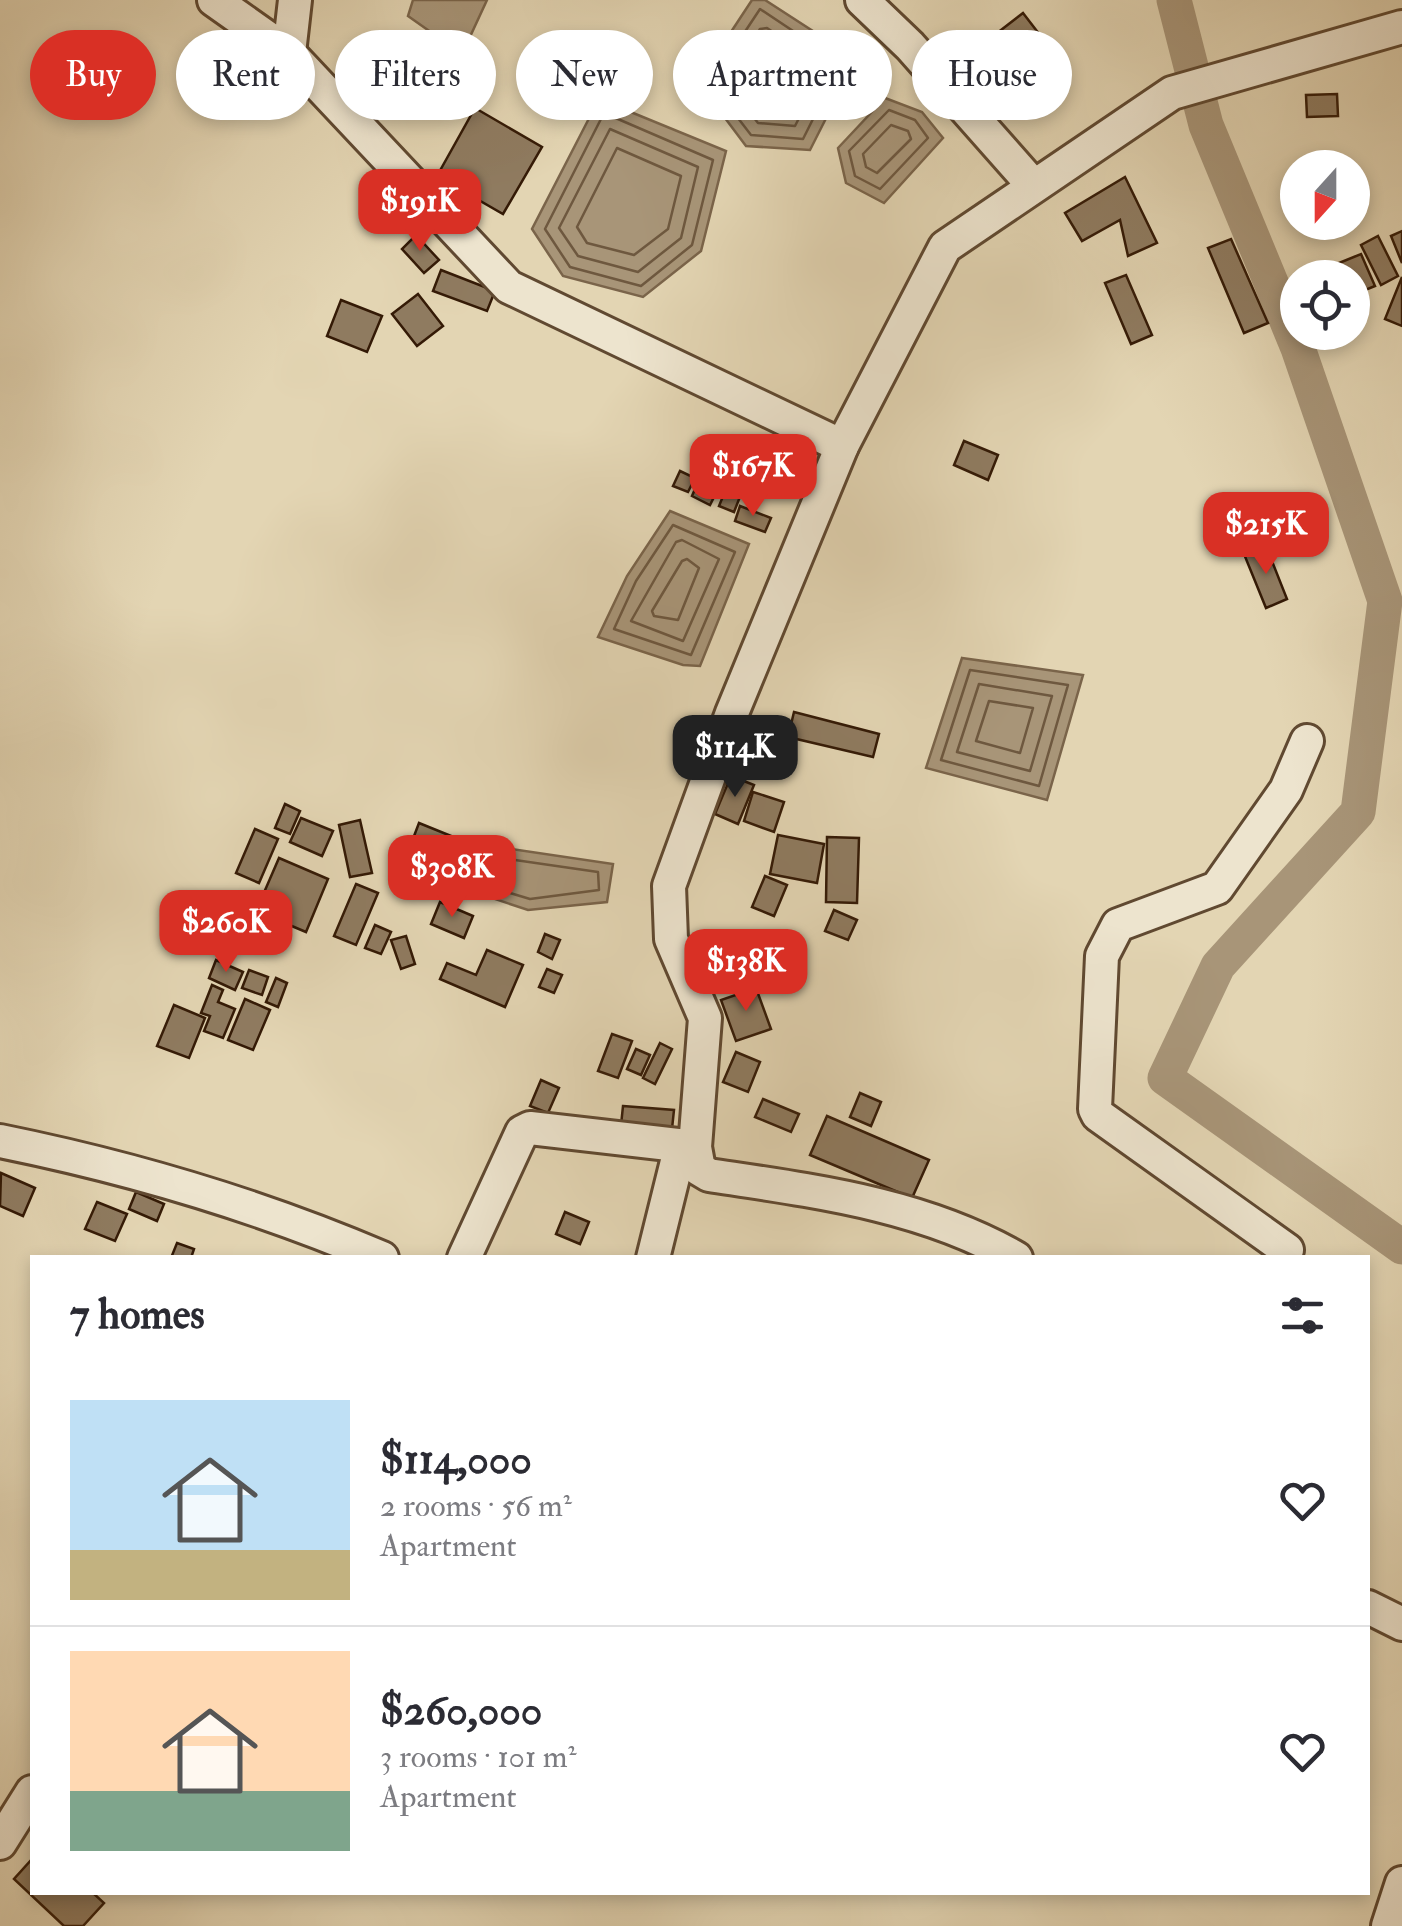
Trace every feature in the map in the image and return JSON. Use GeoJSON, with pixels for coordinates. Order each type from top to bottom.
{"type":"FeatureCollection","features":[{"type":"Feature","properties":{"kind":"street"},"geometry":{"type":"LineString","coordinates":[[214,0],[256,30]]}},
{"type":"Feature","properties":{"kind":"street"},"geometry":{"type":"LineString","coordinates":[[291,30],[294,0]]}},
{"type":"Feature","properties":{"kind":"street"},"geometry":{"type":"LineString","coordinates":[[862,0],[910,46],[1032,184]]}},
{"type":"Feature","properties":{"kind":"street"},"geometry":{"type":"LineString","coordinates":[[654,1255],[688,1146],[705,1018],[671,939],[669,886],[732,713],[842,446],[945,247],[1032,184],[1172,93],[1402,27]]}},
{"type":"Feature","properties":{"kind":"street"},"geometry":{"type":"LineString","coordinates":[[315,81],[509,287],[842,446]]}},
{"type":"Feature","properties":{"kind":"street"},"geometry":{"type":"LineString","coordinates":[[1285,1255],[1287,1250],[1095,1109],[1102,956],[1118,924],[1218,888],[1286,790],[1307,742]]}},
{"type":"Feature","properties":{"kind":"street"},"geometry":{"type":"LineString","coordinates":[[465,1255],[522,1132],[530,1128],[688,1146]]}},
{"type":"Feature","properties":{"kind":"street"},"geometry":{"type":"LineString","coordinates":[[0,1141],[104,1162],[271,1211],[338,1249],[367,1255]]}},
{"type":"Feature","properties":{"kind":"street"},"geometry":{"type":"LineString","coordinates":[[688,1146],[700,1168],[709,1175],[859,1198],[986,1241],[1011,1255]]}},
{"type":"Feature","properties":{"kind":"street"},"geometry":{"type":"LineString","coordinates":[[1370,1608],[1402,1624]]}},
{"type":"Feature","properties":{"kind":"street"},"geometry":{"type":"LineString","coordinates":[[0,1843],[30,1795]]}},
{"type":"Feature","properties":{"kind":"street"},"geometry":{"type":"LineString","coordinates":[[1388,1926],[1402,1883]]}},
{"type":"Feature","properties":{"kind":"water"},"geometry":{"type":"Polygon","coordinates":[[[413,0],[487,0],[473,30],[428,30],[408,16],[413,0]]]}},
{"type":"Feature","properties":{"kind":"water"},"geometry":{"type":"Polygon","coordinates":[[[752,0],[765,0],[811,30],[732,30],[752,0]]]}},
{"type":"Feature","properties":{"kind":"water"},"geometry":{"type":"Polygon","coordinates":[[[892,101],[912,108],[912,120],[928,120],[943,138],[884,203],[846,183],[838,148],[864,120],[892,120],[892,101]]]}},
{"type":"Feature","properties":{"kind":"water"},"geometry":{"type":"Polygon","coordinates":[[[588,120],[650,120],[726,151],[701,251],[643,297],[563,276],[532,229],[588,120]]]}},
{"type":"Feature","properties":{"kind":"water"},"geometry":{"type":"Polygon","coordinates":[[[726,120],[825,120],[810,150],[746,146],[726,120]]]}},
{"type":"Feature","properties":{"kind":"water"},"geometry":{"type":"Polygon","coordinates":[[[670,511],[749,544],[700,666],[683,665],[598,637],[627,576],[670,511]]]}},
{"type":"Feature","properties":{"kind":"water"},"geometry":{"type":"Polygon","coordinates":[[[962,658],[1083,675],[1047,800],[926,768],[962,658]]]}},
{"type":"Feature","properties":{"kind":"water"},"geometry":{"type":"Polygon","coordinates":[[[498,847],[613,864],[607,902],[528,910],[483,895],[498,847]]]}},
{"type":"Feature","properties":{"kind":"building"},"geometry":{"type":"Polygon","coordinates":[[[1023,13],[1036,30],[1001,30],[1023,13]]]}},
{"type":"Feature","properties":{"kind":"building"},"geometry":{"type":"Polygon","coordinates":[[[1337,94],[1338,116],[1307,117],[1306,95],[1337,94]]]}},
{"type":"Feature","properties":{"kind":"building"},"geometry":{"type":"Polygon","coordinates":[[[468,120],[496,120],[542,147],[503,214],[437,176],[468,120]]]}},
{"type":"Feature","properties":{"kind":"building"},"geometry":{"type":"Polygon","coordinates":[[[1125,177],[1157,243],[1128,256],[1120,220],[1082,241],[1065,213],[1125,177]]]}},
{"type":"Feature","properties":{"kind":"building"},"geometry":{"type":"Polygon","coordinates":[[[1402,231],[1402,263],[1391,236],[1402,231]]]}},
{"type":"Feature","properties":{"kind":"building"},"geometry":{"type":"Polygon","coordinates":[[[416,235],[439,260],[424,273],[402,249],[416,235]]]}},
{"type":"Feature","properties":{"kind":"building"},"geometry":{"type":"Polygon","coordinates":[[[1378,236],[1398,276],[1381,285],[1361,245],[1378,236]]]}},
{"type":"Feature","properties":{"kind":"building"},"geometry":{"type":"Polygon","coordinates":[[[1231,239],[1268,323],[1244,333],[1208,248],[1231,239]]]}},
{"type":"Feature","properties":{"kind":"building"},"geometry":{"type":"Polygon","coordinates":[[[441,270],[495,291],[487,311],[433,291],[441,270]]]}},
{"type":"Feature","properties":{"kind":"building"},"geometry":{"type":"Polygon","coordinates":[[[1126,275],[1152,335],[1131,344],[1105,283],[1126,275]]]}},
{"type":"Feature","properties":{"kind":"building"},"geometry":{"type":"Polygon","coordinates":[[[1402,277],[1402,326],[1385,319],[1402,277]]]}},
{"type":"Feature","properties":{"kind":"building"},"geometry":{"type":"Polygon","coordinates":[[[418,294],[443,326],[417,346],[392,314],[418,294]]]}},
{"type":"Feature","properties":{"kind":"building"},"geometry":{"type":"Polygon","coordinates":[[[341,300],[382,316],[367,352],[327,336],[341,300]]]}},
{"type":"Feature","properties":{"kind":"building"},"geometry":{"type":"Polygon","coordinates":[[[964,441],[998,455],[988,480],[954,465],[964,441]]]}},
{"type":"Feature","properties":{"kind":"building"},"geometry":{"type":"Polygon","coordinates":[[[680,471],[695,478],[688,492],[673,486],[680,471]]]}},
{"type":"Feature","properties":{"kind":"building"},"geometry":{"type":"Polygon","coordinates":[[[700,478],[719,487],[710,505],[692,496],[700,478]]]}},
{"type":"Feature","properties":{"kind":"building"},"geometry":{"type":"Polygon","coordinates":[[[728,484],[743,489],[734,512],[719,506],[728,484]]]}},
{"type":"Feature","properties":{"kind":"building"},"geometry":{"type":"Polygon","coordinates":[[[740,506],[771,518],[765,532],[735,521],[740,506]]]}},
{"type":"Feature","properties":{"kind":"building"},"geometry":{"type":"Polygon","coordinates":[[[1266,546],[1287,599],[1266,608],[1244,554],[1266,546]]]}},
{"type":"Feature","properties":{"kind":"building"},"geometry":{"type":"Polygon","coordinates":[[[794,712],[879,734],[873,757],[788,737],[794,712]]]}},
{"type":"Feature","properties":{"kind":"building"},"geometry":{"type":"Polygon","coordinates":[[[731,776],[754,785],[738,824],[715,814],[731,776]]]}},
{"type":"Feature","properties":{"kind":"building"},"geometry":{"type":"Polygon","coordinates":[[[753,792],[784,802],[774,832],[744,821],[753,792]]]}},
{"type":"Feature","properties":{"kind":"building"},"geometry":{"type":"Polygon","coordinates":[[[285,804],[300,811],[290,834],[275,828],[285,804]]]}},
{"type":"Feature","properties":{"kind":"building"},"geometry":{"type":"Polygon","coordinates":[[[301,818],[333,831],[322,856],[290,842],[301,818]]]}},
{"type":"Feature","properties":{"kind":"building"},"geometry":{"type":"Polygon","coordinates":[[[360,820],[372,873],[350,877],[339,825],[360,820]]]}},
{"type":"Feature","properties":{"kind":"building"},"geometry":{"type":"Polygon","coordinates":[[[419,823],[456,838],[447,859],[411,844],[419,823]]]}},
{"type":"Feature","properties":{"kind":"building"},"geometry":{"type":"Polygon","coordinates":[[[255,829],[278,839],[259,883],[236,873],[255,829]]]}},
{"type":"Feature","properties":{"kind":"building"},"geometry":{"type":"Polygon","coordinates":[[[778,835],[824,844],[817,883],[770,874],[778,835]]]}},
{"type":"Feature","properties":{"kind":"building"},"geometry":{"type":"Polygon","coordinates":[[[827,837],[859,838],[857,903],[826,902],[827,837]]]}},
{"type":"Feature","properties":{"kind":"building"},"geometry":{"type":"Polygon","coordinates":[[[279,858],[328,879],[306,932],[256,911],[279,858]]]}},
{"type":"Feature","properties":{"kind":"building"},"geometry":{"type":"Polygon","coordinates":[[[765,876],[787,885],[774,916],[752,907],[765,876]]]}},
{"type":"Feature","properties":{"kind":"building"},"geometry":{"type":"Polygon","coordinates":[[[356,884],[378,893],[356,945],[334,936],[356,884]]]}},
{"type":"Feature","properties":{"kind":"building"},"geometry":{"type":"Polygon","coordinates":[[[440,902],[473,916],[464,938],[431,924],[440,902]]]}},
{"type":"Feature","properties":{"kind":"building"},"geometry":{"type":"Polygon","coordinates":[[[834,910],[857,920],[848,940],[825,931],[834,910]]]}},
{"type":"Feature","properties":{"kind":"building"},"geometry":{"type":"Polygon","coordinates":[[[375,925],[391,932],[381,954],[365,948],[375,925]]]}},
{"type":"Feature","properties":{"kind":"building"},"geometry":{"type":"Polygon","coordinates":[[[545,934],[560,940],[552,959],[538,952],[545,934]]]}},
{"type":"Feature","properties":{"kind":"building"},"geometry":{"type":"Polygon","coordinates":[[[406,936],[415,964],[401,969],[391,940],[406,936]]]}},
{"type":"Feature","properties":{"kind":"building"},"geometry":{"type":"Polygon","coordinates":[[[487,950],[523,965],[505,1007],[440,979],[447,963],[476,975],[487,950]]]}},
{"type":"Feature","properties":{"kind":"building"},"geometry":{"type":"Polygon","coordinates":[[[216,960],[243,972],[235,990],[209,978],[216,960]]]}},
{"type":"Feature","properties":{"kind":"building"},"geometry":{"type":"Polygon","coordinates":[[[547,969],[562,975],[554,993],[539,987],[547,969]]]}},
{"type":"Feature","properties":{"kind":"building"},"geometry":{"type":"Polygon","coordinates":[[[249,970],[268,977],[262,995],[242,988],[249,970]]]}},
{"type":"Feature","properties":{"kind":"building"},"geometry":{"type":"Polygon","coordinates":[[[276,978],[287,983],[278,1007],[266,1002],[276,978]]]}},
{"type":"Feature","properties":{"kind":"building"},"geometry":{"type":"Polygon","coordinates":[[[212,985],[223,990],[218,1002],[235,1009],[223,1038],[204,1031],[210,1016],[201,1013],[212,985]]]}},
{"type":"Feature","properties":{"kind":"building"},"geometry":{"type":"Polygon","coordinates":[[[756,988],[771,1029],[736,1041],[721,1000],[756,988]]]}},
{"type":"Feature","properties":{"kind":"building"},"geometry":{"type":"Polygon","coordinates":[[[245,999],[270,1010],[253,1050],[228,1040],[245,999]]]}},
{"type":"Feature","properties":{"kind":"building"},"geometry":{"type":"Polygon","coordinates":[[[174,1005],[205,1018],[189,1058],[157,1046],[174,1005]]]}},
{"type":"Feature","properties":{"kind":"building"},"geometry":{"type":"Polygon","coordinates":[[[612,1034],[632,1041],[618,1078],[598,1071],[612,1034]]]}},
{"type":"Feature","properties":{"kind":"building"},"geometry":{"type":"Polygon","coordinates":[[[660,1043],[672,1049],[655,1084],[643,1078],[660,1043]]]}},
{"type":"Feature","properties":{"kind":"building"},"geometry":{"type":"Polygon","coordinates":[[[636,1049],[650,1055],[641,1075],[627,1069],[636,1049]]]}},
{"type":"Feature","properties":{"kind":"building"},"geometry":{"type":"Polygon","coordinates":[[[736,1052],[760,1062],[748,1092],[723,1082],[736,1052]]]}},
{"type":"Feature","properties":{"kind":"building"},"geometry":{"type":"Polygon","coordinates":[[[541,1080],[559,1088],[548,1113],[530,1106],[541,1080]]]}},
{"type":"Feature","properties":{"kind":"building"},"geometry":{"type":"Polygon","coordinates":[[[860,1093],[881,1102],[871,1126],[850,1117],[860,1093]]]}},
{"type":"Feature","properties":{"kind":"building"},"geometry":{"type":"Polygon","coordinates":[[[763,1099],[799,1114],[791,1132],[755,1117],[763,1099]]]}},
{"type":"Feature","properties":{"kind":"building"},"geometry":{"type":"Polygon","coordinates":[[[623,1106],[674,1110],[672,1129],[621,1125],[623,1106]]]}},
{"type":"Feature","properties":{"kind":"building"},"geometry":{"type":"Polygon","coordinates":[[[827,1116],[929,1160],[912,1198],[810,1155],[827,1116]]]}},
{"type":"Feature","properties":{"kind":"building"},"geometry":{"type":"Polygon","coordinates":[[[1,1173],[35,1188],[23,1216],[0,1206],[1,1173]]]}},
{"type":"Feature","properties":{"kind":"building"},"geometry":{"type":"Polygon","coordinates":[[[136,1192],[164,1204],[157,1221],[129,1209],[136,1192]]]}},
{"type":"Feature","properties":{"kind":"building"},"geometry":{"type":"Polygon","coordinates":[[[97,1202],[127,1214],[115,1241],[85,1229],[97,1202]]]}},
{"type":"Feature","properties":{"kind":"building"},"geometry":{"type":"Polygon","coordinates":[[[565,1212],[589,1222],[580,1244],[556,1234],[565,1212]]]}},
{"type":"Feature","properties":{"kind":"building"},"geometry":{"type":"Polygon","coordinates":[[[177,1243],[194,1249],[192,1255],[172,1255],[177,1243]]]}},
{"type":"Feature","properties":{"kind":"building"},"geometry":{"type":"Polygon","coordinates":[[[30,1861],[30,1894],[14,1879],[30,1861]]]}},
{"type":"Feature","properties":{"kind":"building"},"geometry":{"type":"Polygon","coordinates":[[[31,1895],[95,1895],[104,1903],[83,1926],[64,1926],[31,1895]]]}},
{"type":"Feature","properties":{"kind":"waterway"},"geometry":{"type":"LineString","coordinates":[[1174,0],[1206,125],[1298,348],[1385,601],[1358,812],[1218,966],[1165,1078],[1402,1247]]}}]}
